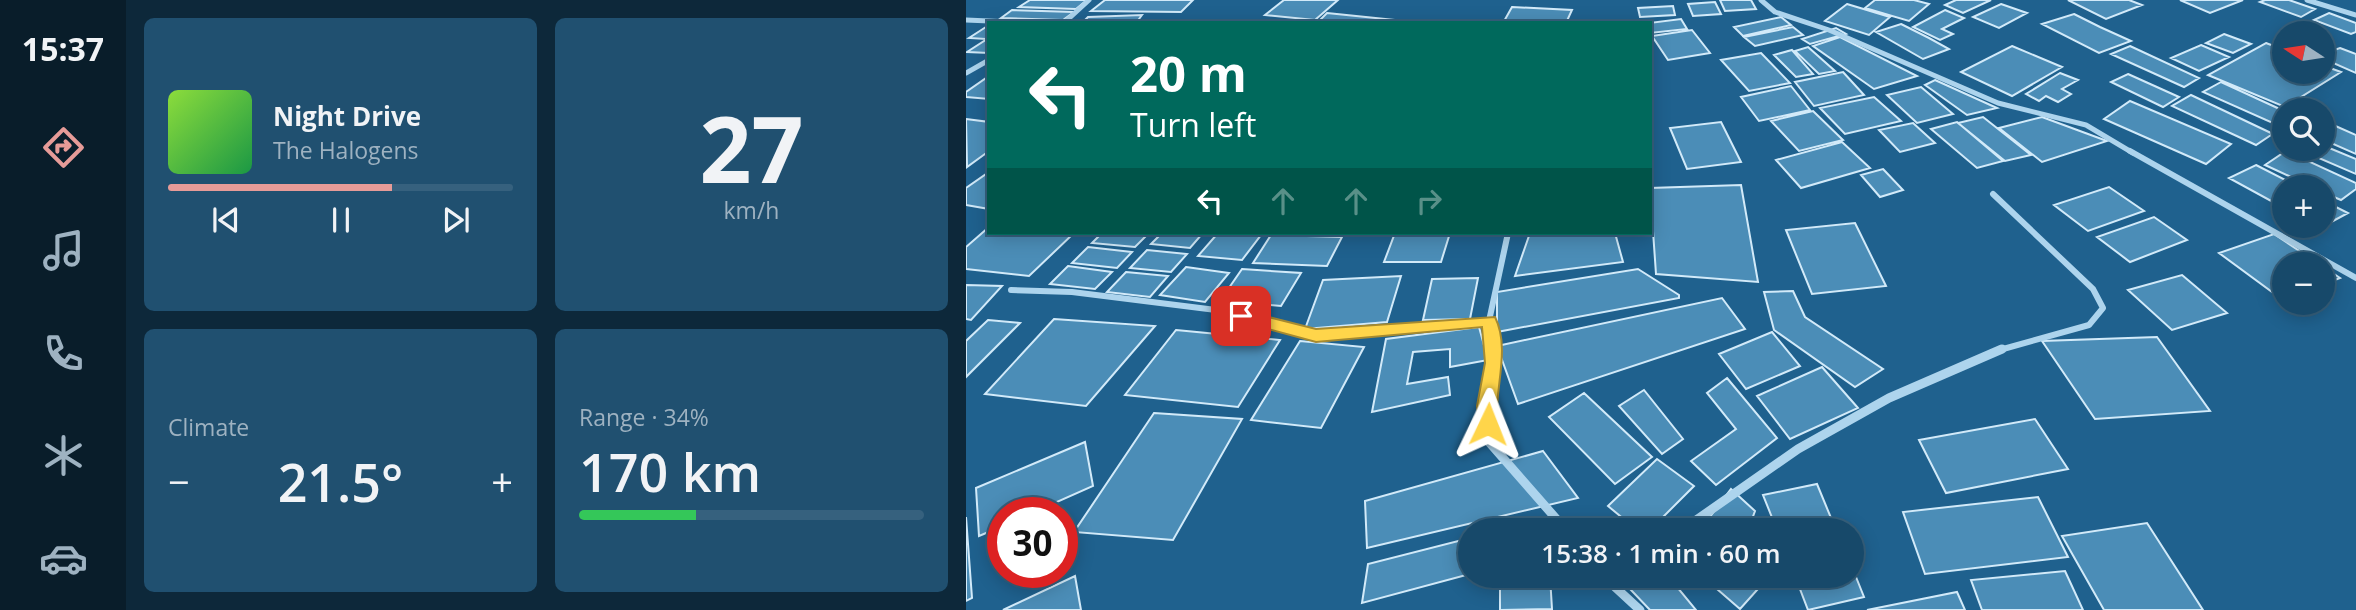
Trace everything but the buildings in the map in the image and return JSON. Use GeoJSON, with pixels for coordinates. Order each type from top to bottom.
{"type":"FeatureCollection","features":[{"type":"Feature","properties":{"kind":"street"},"geometry":{"type":"LineString","coordinates":[[1066,21],[1089,0]]}},
{"type":"Feature","properties":{"kind":"street"},"geometry":{"type":"LineString","coordinates":[[1761,0],[1775,12],[1829,30],[1998,103],[2086,125],[2248,220],[2356,278]]}},
{"type":"Feature","properties":{"kind":"street"},"geometry":{"type":"LineString","coordinates":[[2307,0],[2356,15]]}},
{"type":"Feature","properties":{"kind":"street"},"geometry":{"type":"LineString","coordinates":[[966,20],[990,21]]}},
{"type":"Feature","properties":{"kind":"street"},"geometry":{"type":"LineString","coordinates":[[966,73],[987,62]]}},
{"type":"Feature","properties":{"kind":"street"},"geometry":{"type":"LineString","coordinates":[[1699,518],[1798,449],[1889,398],[1989,353],[2089,326],[2103,308],[2093,289],[1993,194]]}},
{"type":"Feature","properties":{"kind":"street"},"geometry":{"type":"LineString","coordinates":[[1508,235],[1489,321],[1493,363],[1486,406],[1489,442],[1556,518]]}},
{"type":"Feature","properties":{"kind":"street"},"geometry":{"type":"LineString","coordinates":[[1012,290],[1072,292],[1216,310],[1316,335],[1489,321]]}},
{"type":"Feature","properties":{"kind":"street"},"geometry":{"type":"LineString","coordinates":[[1615,588],[1640,610]]}},
{"type":"Feature","properties":{"kind":"route"},"geometry":{"type":"LineString","coordinates":[[1241,316],[1316,335],[1489,321],[1493,363],[1486,406],[1488,424]]}}]}
